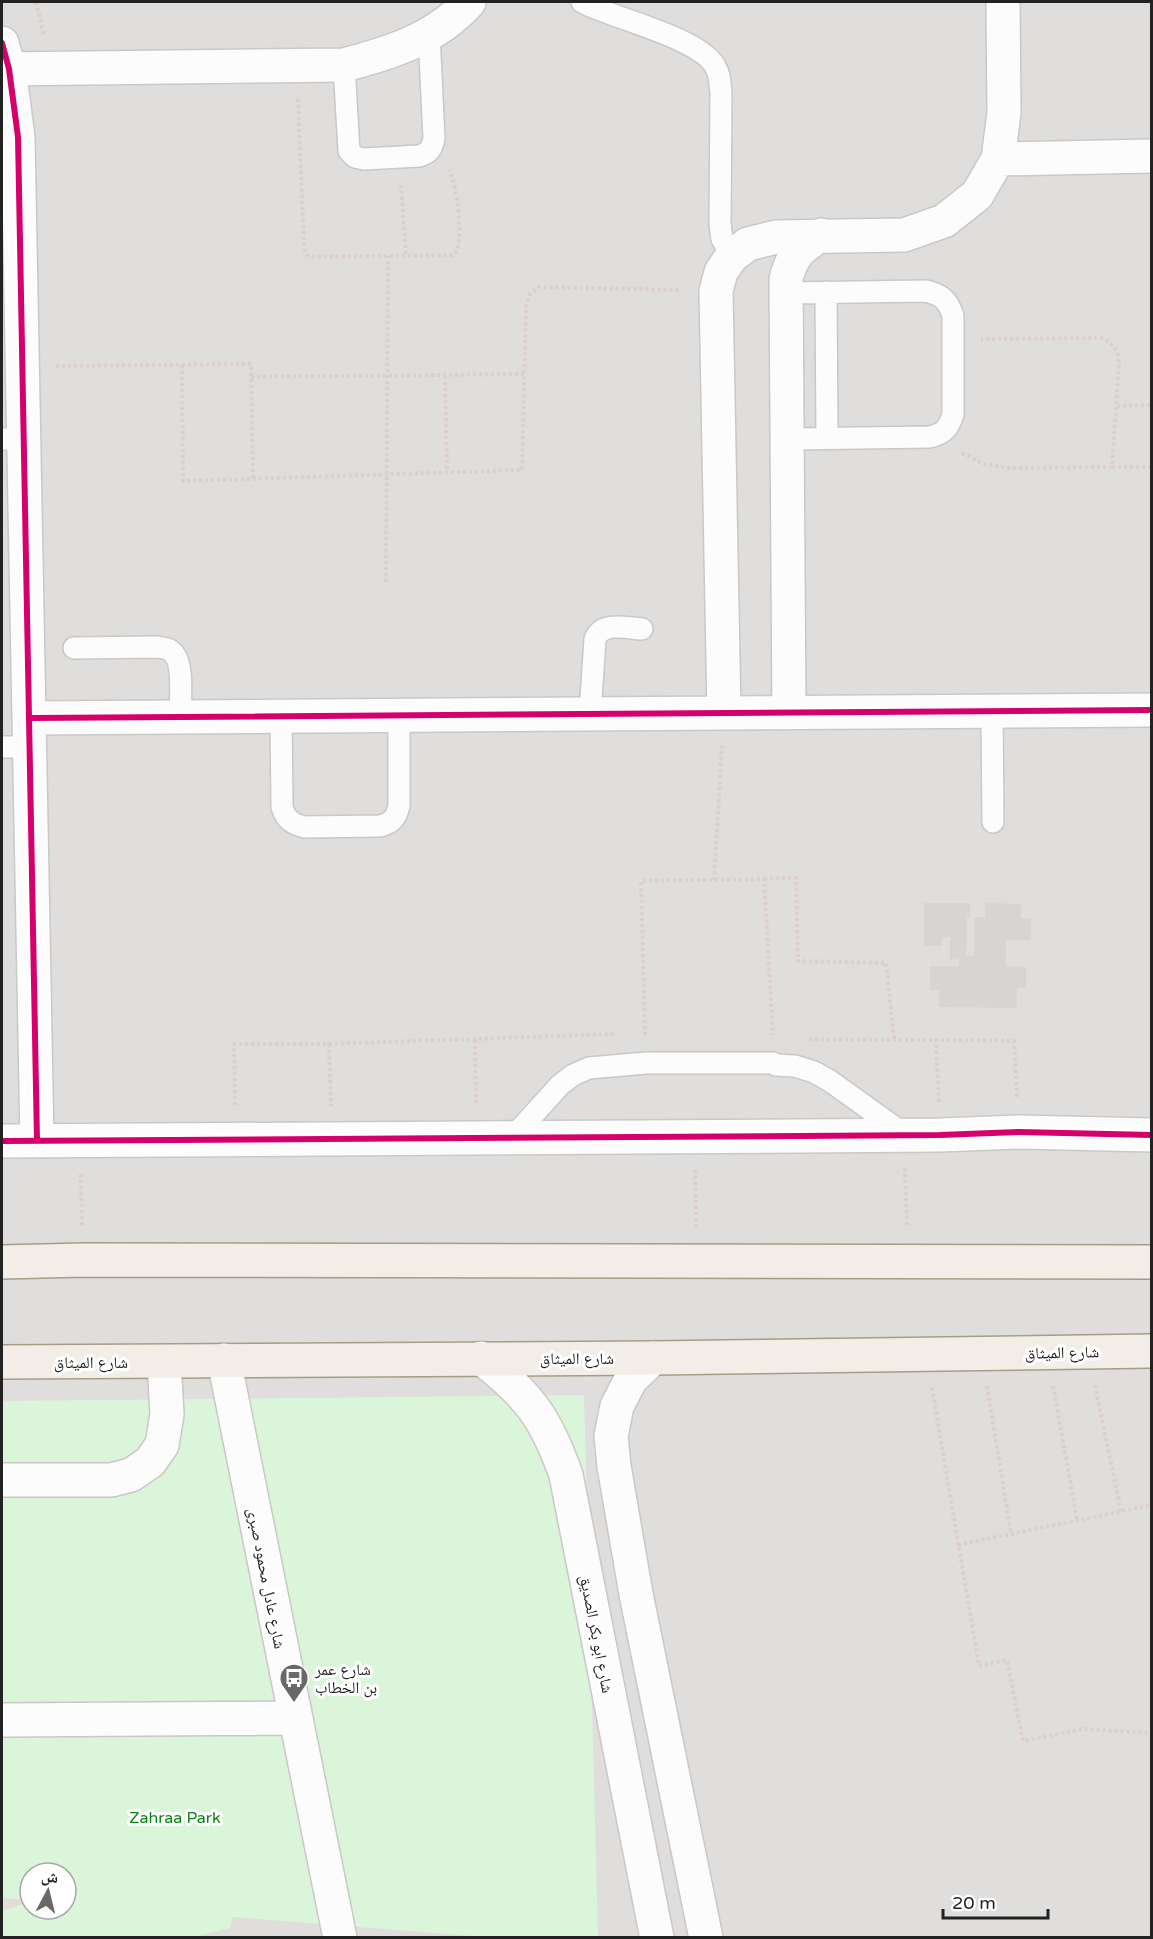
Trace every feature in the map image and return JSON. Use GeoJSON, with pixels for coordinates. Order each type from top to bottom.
{"type":"FeatureCollection","features":[{"type":"Feature","properties":{"kind":"main road"},"geometry":{"type":"LineString","coordinates":[[2,1262],[83,1260],[1152,1262]]}},
{"type":"Feature","properties":{"kind":"main road","name":"شارع الميثاق"},"geometry":{"type":"LineString","coordinates":[[2,1362],[652,1358],[1152,1351]]}},
{"type":"Feature","properties":{"kind":"street"},"geometry":{"type":"LineString","coordinates":[[37,1141],[20,737],[13,439],[18,137],[4,60],[344,65],[388,54],[429,34],[470,2]]}},
{"type":"Feature","properties":{"kind":"street"},"geometry":{"type":"LineString","coordinates":[[724,713],[716,291],[721,272],[732,256],[748,244],[776,237],[904,234],[944,221],[977,195],[998,159],[1004,113],[1003,2]]}},
{"type":"Feature","properties":{"kind":"street"},"geometry":{"type":"LineString","coordinates":[[998,159],[1152,156]]}},
{"type":"Feature","properties":{"kind":"street"},"geometry":{"type":"LineString","coordinates":[[789,713],[786,279],[795,255],[821,235]]}},
{"type":"Feature","properties":{"kind":"street"},"geometry":{"type":"LineString","coordinates":[[20,737],[180,716],[1152,710]]}},
{"type":"Feature","properties":{"kind":"street"},"geometry":{"type":"LineString","coordinates":[[2,1141],[940,1135],[1019,1132],[1152,1135]]}},
{"type":"Feature","properties":{"kind":"street","name":"شارع ابو بكر الصديق"},"geometry":{"type":"LineString","coordinates":[[481,1358],[510,1381],[535,1408],[554,1440],[566,1475],[657,1938]]}},
{"type":"Feature","properties":{"kind":"street"},"geometry":{"type":"LineString","coordinates":[[652,1358],[631,1379],[617,1406],[611,1436],[636,1594],[706,1938]]}},
{"type":"Feature","properties":{"kind":"street","name":"شارع عادل محمود صبرى"},"geometry":{"type":"LineString","coordinates":[[224,1360],[340,1938]]}},
{"type":"Feature","properties":{"kind":"street"},"geometry":{"type":"LineString","coordinates":[[2,1480],[111,1480],[131,1475],[150,1462],[162,1445],[167,1414],[164,1362]]}},
{"type":"Feature","properties":{"kind":"street"},"geometry":{"type":"LineString","coordinates":[[2,1720],[296,1718]]}},
{"type":"Feature","properties":{"kind":"lane"},"geometry":{"type":"LineString","coordinates":[[582,2],[674,38],[704,54],[714,64],[720,78],[721,93],[720,224],[723,239],[732,256]]}},
{"type":"Feature","properties":{"kind":"lane"},"geometry":{"type":"LineString","coordinates":[[344,65],[349,151],[355,157],[364,159],[419,156],[427,153],[432,147],[434,138],[429,34]]}},
{"type":"Feature","properties":{"kind":"lane"},"geometry":{"type":"LineString","coordinates":[[786,293],[926,291],[939,294],[949,303],[953,316],[953,414],[950,425],[941,434],[929,437],[788,439]]}},
{"type":"Feature","properties":{"kind":"lane"},"geometry":{"type":"LineString","coordinates":[[826,292],[827,438]]}},
{"type":"Feature","properties":{"kind":"lane"},"geometry":{"type":"LineString","coordinates":[[590,714],[595,639],[598,633],[610,627],[642,629]]}},
{"type":"Feature","properties":{"kind":"lane"},"geometry":{"type":"LineString","coordinates":[[74,648],[168,648],[176,655],[180,666],[180,716]]}},
{"type":"Feature","properties":{"kind":"lane"},"geometry":{"type":"LineString","coordinates":[[992,711],[993,822]]}},
{"type":"Feature","properties":{"kind":"lane"},"geometry":{"type":"LineString","coordinates":[[281,716],[282,807],[286,817],[294,824],[305,827],[369,826],[390,823],[397,816],[399,806],[399,715]]}},
{"type":"Feature","properties":{"kind":"lane"},"geometry":{"type":"LineString","coordinates":[[513,1137],[560,1085],[573,1075],[589,1068],[646,1063],[773,1062],[776,1065],[795,1066],[814,1072],[904,1134]]}},
{"type":"Feature","properties":{"kind":"path"},"geometry":{"type":"LineString","coordinates":[[296,66],[304,237],[306,254],[311,257],[454,255],[459,247],[456,193],[452,176],[444,160],[432,147]]}},
{"type":"Feature","properties":{"kind":"path"},"geometry":{"type":"LineString","coordinates":[[400,158],[406,256]]}},
{"type":"Feature","properties":{"kind":"path"},"geometry":{"type":"LineString","coordinates":[[386,582],[388,256]]}},
{"type":"Feature","properties":{"kind":"path"},"geometry":{"type":"LineString","coordinates":[[182,365],[183,481],[522,470],[526,308],[529,295],[539,287],[716,291]]}},
{"type":"Feature","properties":{"kind":"path"},"geometry":{"type":"LineString","coordinates":[[953,340],[1102,338],[1112,343],[1118,353],[1113,468]]}},
{"type":"Feature","properties":{"kind":"path"},"geometry":{"type":"LineString","coordinates":[[16,350],[182,365],[251,364],[253,478]]}},
{"type":"Feature","properties":{"kind":"path"},"geometry":{"type":"LineString","coordinates":[[251,378],[524,374]]}},
{"type":"Feature","properties":{"kind":"path"},"geometry":{"type":"LineString","coordinates":[[445,376],[447,472]]}},
{"type":"Feature","properties":{"kind":"path"},"geometry":{"type":"LineString","coordinates":[[1117,406],[1152,405]]}},
{"type":"Feature","properties":{"kind":"path"},"geometry":{"type":"LineString","coordinates":[[941,434],[960,452],[984,464],[1010,468],[1152,467]]}},
{"type":"Feature","properties":{"kind":"path"},"geometry":{"type":"LineString","coordinates":[[714,880],[724,713]]}},
{"type":"Feature","properties":{"kind":"path"},"geometry":{"type":"LineString","coordinates":[[646,1063],[641,881],[796,878],[798,961],[886,963],[894,1039]]}},
{"type":"Feature","properties":{"kind":"path"},"geometry":{"type":"LineString","coordinates":[[764,879],[773,1062]]}},
{"type":"Feature","properties":{"kind":"path"},"geometry":{"type":"LineString","coordinates":[[633,1034],[645,1033]]}},
{"type":"Feature","properties":{"kind":"path"},"geometry":{"type":"LineString","coordinates":[[236,1139],[234,1044],[329,1044],[622,1034]]}},
{"type":"Feature","properties":{"kind":"path"},"geometry":{"type":"LineString","coordinates":[[806,1039],[1014,1041],[1019,1132]]}},
{"type":"Feature","properties":{"kind":"path"},"geometry":{"type":"LineString","coordinates":[[936,1039],[940,1135]]}},
{"type":"Feature","properties":{"kind":"path"},"geometry":{"type":"LineString","coordinates":[[475,1040],[476,1137]]}},
{"type":"Feature","properties":{"kind":"path"},"geometry":{"type":"LineString","coordinates":[[329,1044],[332,1140]]}},
{"type":"Feature","properties":{"kind":"path"},"geometry":{"type":"LineString","coordinates":[[695,1173],[695,1191]]}},
{"type":"Feature","properties":{"kind":"path"},"geometry":{"type":"LineString","coordinates":[[81,1174],[81,1192]]}},
{"type":"Feature","properties":{"kind":"path"},"geometry":{"type":"LineString","coordinates":[[905,1175],[906,1192]]}},
{"type":"Feature","properties":{"kind":"path"},"geometry":{"type":"LineString","coordinates":[[1046,1352],[1077,1520]]}},
{"type":"Feature","properties":{"kind":"path"},"geometry":{"type":"LineString","coordinates":[[1089,1352],[1121,1512]]}},
{"type":"Feature","properties":{"kind":"path"},"geometry":{"type":"LineString","coordinates":[[982,1353],[1011,1534]]}},
{"type":"Feature","properties":{"kind":"path"},"geometry":{"type":"LineString","coordinates":[[927,1354],[979,1666],[1007,1660],[1023,1741],[1083,1729],[1152,1733]]}},
{"type":"Feature","properties":{"kind":"path"},"geometry":{"type":"LineString","coordinates":[[958,1545],[1152,1505]]}},
{"type":"Feature","properties":{"kind":"shaded area"},"geometry":{"type":"Polygon","coordinates":[[[2,2],[1151,2],[1151,1937],[2,1938],[2,2]]]}},
{"type":"Feature","properties":{"kind":"green space","name":"Zahraa Park"},"geometry":{"type":"Polygon","coordinates":[[[584,1395],[598,1937],[485,1937],[233,1917],[230,1928],[192,1937],[2,1938],[2,1911],[18,1906],[18,1921],[78,1921],[78,1861],[18,1861],[18,1899],[2,1898],[2,1401],[584,1395]]]}},
{"type":"Feature","properties":{"kind":"building"},"geometry":{"type":"Polygon","coordinates":[[[924,903],[970,903],[970,917],[967,917],[966,956],[974,956],[975,917],[985,917],[985,903],[1021,904],[1021,918],[1031,918],[1031,940],[1006,940],[1006,966],[1026,967],[1026,988],[1017,988],[1017,1008],[939,1007],[939,990],[930,990],[930,966],[959,966],[959,959],[950,960],[950,937],[942,938],[942,946],[924,946],[924,903]]]}},
{"type":"Feature","properties":{"kind":"cycle path"},"geometry":{"type":"LineString","coordinates":[[2,43],[9,69],[18,137],[37,1141]]}},
{"type":"Feature","properties":{"kind":"cycle path"},"geometry":{"type":"LineString","coordinates":[[29,718],[1152,710]]}},
{"type":"Feature","properties":{"kind":"cycle path"},"geometry":{"type":"LineString","coordinates":[[2,1141],[940,1135],[1019,1132],[1152,1135]]}},
{"type":"Feature","properties":{"kind":"place","name":"شارع عمر بن الخطاب"},"geometry":{"type":"Point","coordinates":[294,1704]}}]}
